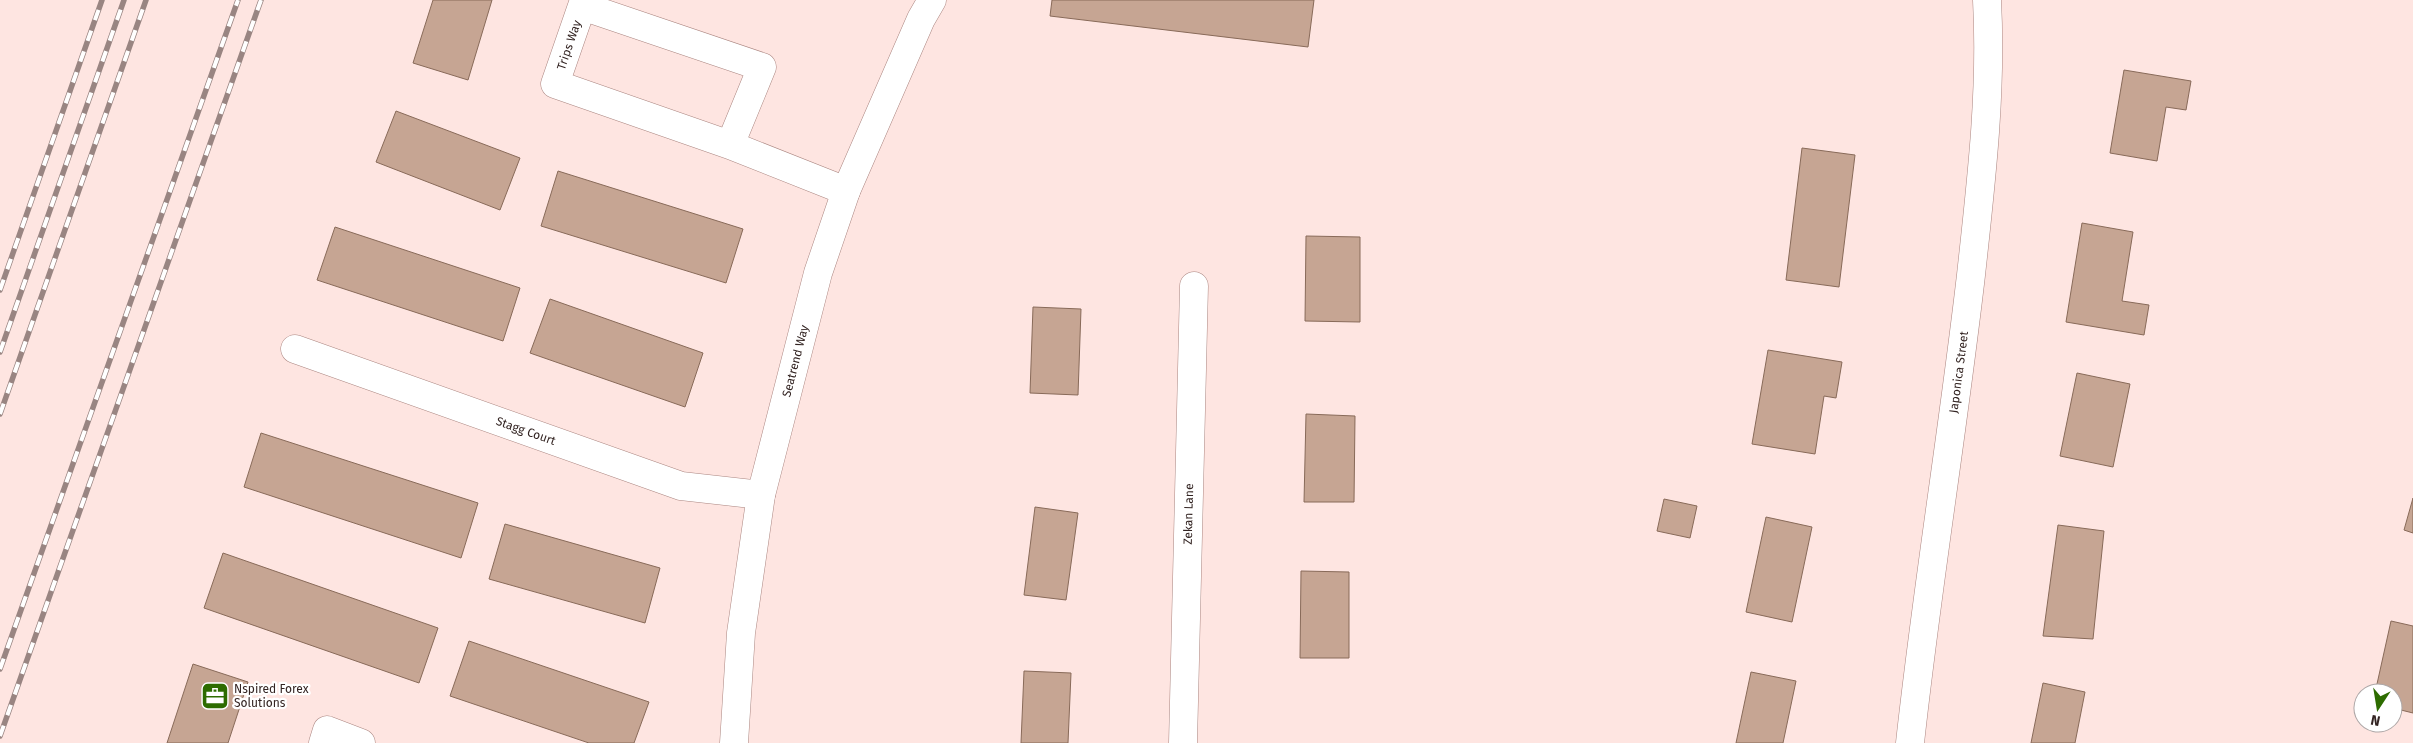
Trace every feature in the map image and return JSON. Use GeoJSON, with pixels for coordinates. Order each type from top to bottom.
{"type":"FeatureCollection","features":[{"type":"Feature","properties":{"kind":"street","name":"Seatrend Way"},"geometry":{"type":"LineString","coordinates":[[734,743],[741,633],[761,495],[818,273],[846,191],[921,19],[932,0]]}},
{"type":"Feature","properties":{"kind":"street","name":"Japonica Street"},"geometry":{"type":"LineString","coordinates":[[1910,743],[1984,163],[1988,90],[1987,0]]}},
{"type":"Feature","properties":{"kind":"street","name":"Trips Way"},"geometry":{"type":"LineString","coordinates":[[730,145],[762,67],[582,6],[556,84],[730,145],[846,191]]}},
{"type":"Feature","properties":{"kind":"street","name":"Zekan Lane"},"geometry":{"type":"LineString","coordinates":[[1183,743],[1194,286]]}},
{"type":"Feature","properties":{"kind":"street","name":"Stagg Court"},"geometry":{"type":"LineString","coordinates":[[295,349],[681,486],[761,495]]}},
{"type":"Feature","properties":{"kind":"street"},"geometry":{"type":"LineString","coordinates":[[323,743],[327,730],[361,743]]}},
{"type":"Feature","properties":{"kind":"building"},"geometry":{"type":"Polygon","coordinates":[[[433,0],[492,0],[468,80],[413,63],[433,0]]]}},
{"type":"Feature","properties":{"kind":"building"},"geometry":{"type":"Polygon","coordinates":[[[1052,0],[1314,0],[1308,47],[1050,16],[1052,0]]]}},
{"type":"Feature","properties":{"kind":"building"},"geometry":{"type":"Polygon","coordinates":[[[2124,70],[2191,81],[2186,110],[2166,107],[2157,161],[2110,153],[2124,70]]]}},
{"type":"Feature","properties":{"kind":"building"},"geometry":{"type":"Polygon","coordinates":[[[396,111],[520,158],[500,210],[376,162],[396,111]]]}},
{"type":"Feature","properties":{"kind":"building"},"geometry":{"type":"Polygon","coordinates":[[[1802,148],[1855,155],[1839,287],[1786,280],[1802,148]]]}},
{"type":"Feature","properties":{"kind":"building"},"geometry":{"type":"Polygon","coordinates":[[[558,171],[743,229],[726,283],[541,226],[558,171]]]}},
{"type":"Feature","properties":{"kind":"building"},"geometry":{"type":"Polygon","coordinates":[[[2082,223],[2133,232],[2122,301],[2149,305],[2144,335],[2066,322],[2082,223]]]}},
{"type":"Feature","properties":{"kind":"building"},"geometry":{"type":"Polygon","coordinates":[[[335,227],[520,288],[503,341],[317,280],[335,227]]]}},
{"type":"Feature","properties":{"kind":"building"},"geometry":{"type":"Polygon","coordinates":[[[1306,236],[1360,237],[1360,322],[1305,321],[1306,236]]]}},
{"type":"Feature","properties":{"kind":"building"},"geometry":{"type":"Polygon","coordinates":[[[550,299],[703,353],[685,407],[530,353],[550,299]]]}},
{"type":"Feature","properties":{"kind":"building"},"geometry":{"type":"Polygon","coordinates":[[[1033,307],[1081,309],[1078,395],[1030,393],[1033,307]]]}},
{"type":"Feature","properties":{"kind":"building"},"geometry":{"type":"Polygon","coordinates":[[[1768,350],[1842,362],[1836,398],[1824,396],[1815,454],[1752,444],[1768,350]]]}},
{"type":"Feature","properties":{"kind":"building"},"geometry":{"type":"Polygon","coordinates":[[[2077,373],[2130,384],[2113,467],[2060,456],[2077,373]]]}},
{"type":"Feature","properties":{"kind":"building"},"geometry":{"type":"Polygon","coordinates":[[[1306,414],[1355,416],[1354,502],[1304,502],[1306,414]]]}},
{"type":"Feature","properties":{"kind":"building"},"geometry":{"type":"Polygon","coordinates":[[[261,433],[478,503],[461,558],[244,487],[261,433]]]}},
{"type":"Feature","properties":{"kind":"building"},"geometry":{"type":"Polygon","coordinates":[[[2413,498],[2413,533],[2404,530],[2413,498]]]}},
{"type":"Feature","properties":{"kind":"building"},"geometry":{"type":"Polygon","coordinates":[[[1664,499],[1697,506],[1690,538],[1657,531],[1664,499]]]}},
{"type":"Feature","properties":{"kind":"building"},"geometry":{"type":"Polygon","coordinates":[[[1035,507],[1078,513],[1066,600],[1024,595],[1035,507]]]}},
{"type":"Feature","properties":{"kind":"building"},"geometry":{"type":"Polygon","coordinates":[[[1766,517],[1812,527],[1792,622],[1746,612],[1766,517]]]}},
{"type":"Feature","properties":{"kind":"building"},"geometry":{"type":"Polygon","coordinates":[[[505,524],[660,568],[645,623],[489,579],[505,524]]]}},
{"type":"Feature","properties":{"kind":"building"},"geometry":{"type":"Polygon","coordinates":[[[2058,525],[2104,531],[2093,639],[2043,636],[2058,525]]]}},
{"type":"Feature","properties":{"kind":"building"},"geometry":{"type":"Polygon","coordinates":[[[223,553],[438,628],[419,683],[204,608],[223,553]]]}},
{"type":"Feature","properties":{"kind":"building"},"geometry":{"type":"Polygon","coordinates":[[[1301,571],[1349,572],[1349,658],[1300,658],[1301,571]]]}},
{"type":"Feature","properties":{"kind":"building"},"geometry":{"type":"Polygon","coordinates":[[[2391,621],[2413,626],[2413,713],[2403,710],[2403,683],[2377,683],[2391,621]]]}},
{"type":"Feature","properties":{"kind":"building"},"geometry":{"type":"Polygon","coordinates":[[[469,641],[649,702],[634,743],[589,743],[450,696],[469,641]]]}},
{"type":"Feature","properties":{"kind":"building"},"geometry":{"type":"Polygon","coordinates":[[[193,664],[248,682],[228,743],[167,743],[193,664]]]}},
{"type":"Feature","properties":{"kind":"building"},"geometry":{"type":"Polygon","coordinates":[[[1024,671],[1071,673],[1068,743],[1021,743],[1024,671]]]}},
{"type":"Feature","properties":{"kind":"building"},"geometry":{"type":"Polygon","coordinates":[[[1751,672],[1796,681],[1783,743],[1736,743],[1751,672]]]}},
{"type":"Feature","properties":{"kind":"building"},"geometry":{"type":"Polygon","coordinates":[[[2043,683],[2085,692],[2075,743],[2031,743],[2043,683]]]}},
{"type":"Feature","properties":{"kind":"railway"},"geometry":{"type":"LineString","coordinates":[[0,290],[102,0]]}},
{"type":"Feature","properties":{"kind":"railway"},"geometry":{"type":"LineString","coordinates":[[0,352],[124,0]]}},
{"type":"Feature","properties":{"kind":"railway"},"geometry":{"type":"LineString","coordinates":[[0,414],[146,0]]}},
{"type":"Feature","properties":{"kind":"railway"},"geometry":{"type":"LineString","coordinates":[[0,669],[238,0]]}},
{"type":"Feature","properties":{"kind":"railway"},"geometry":{"type":"LineString","coordinates":[[0,736],[261,0]]}},
{"type":"Feature","properties":{"kind":"place","name":"Nspired Forex Solutions"},"geometry":{"type":"Point","coordinates":[215,696]}}]}
